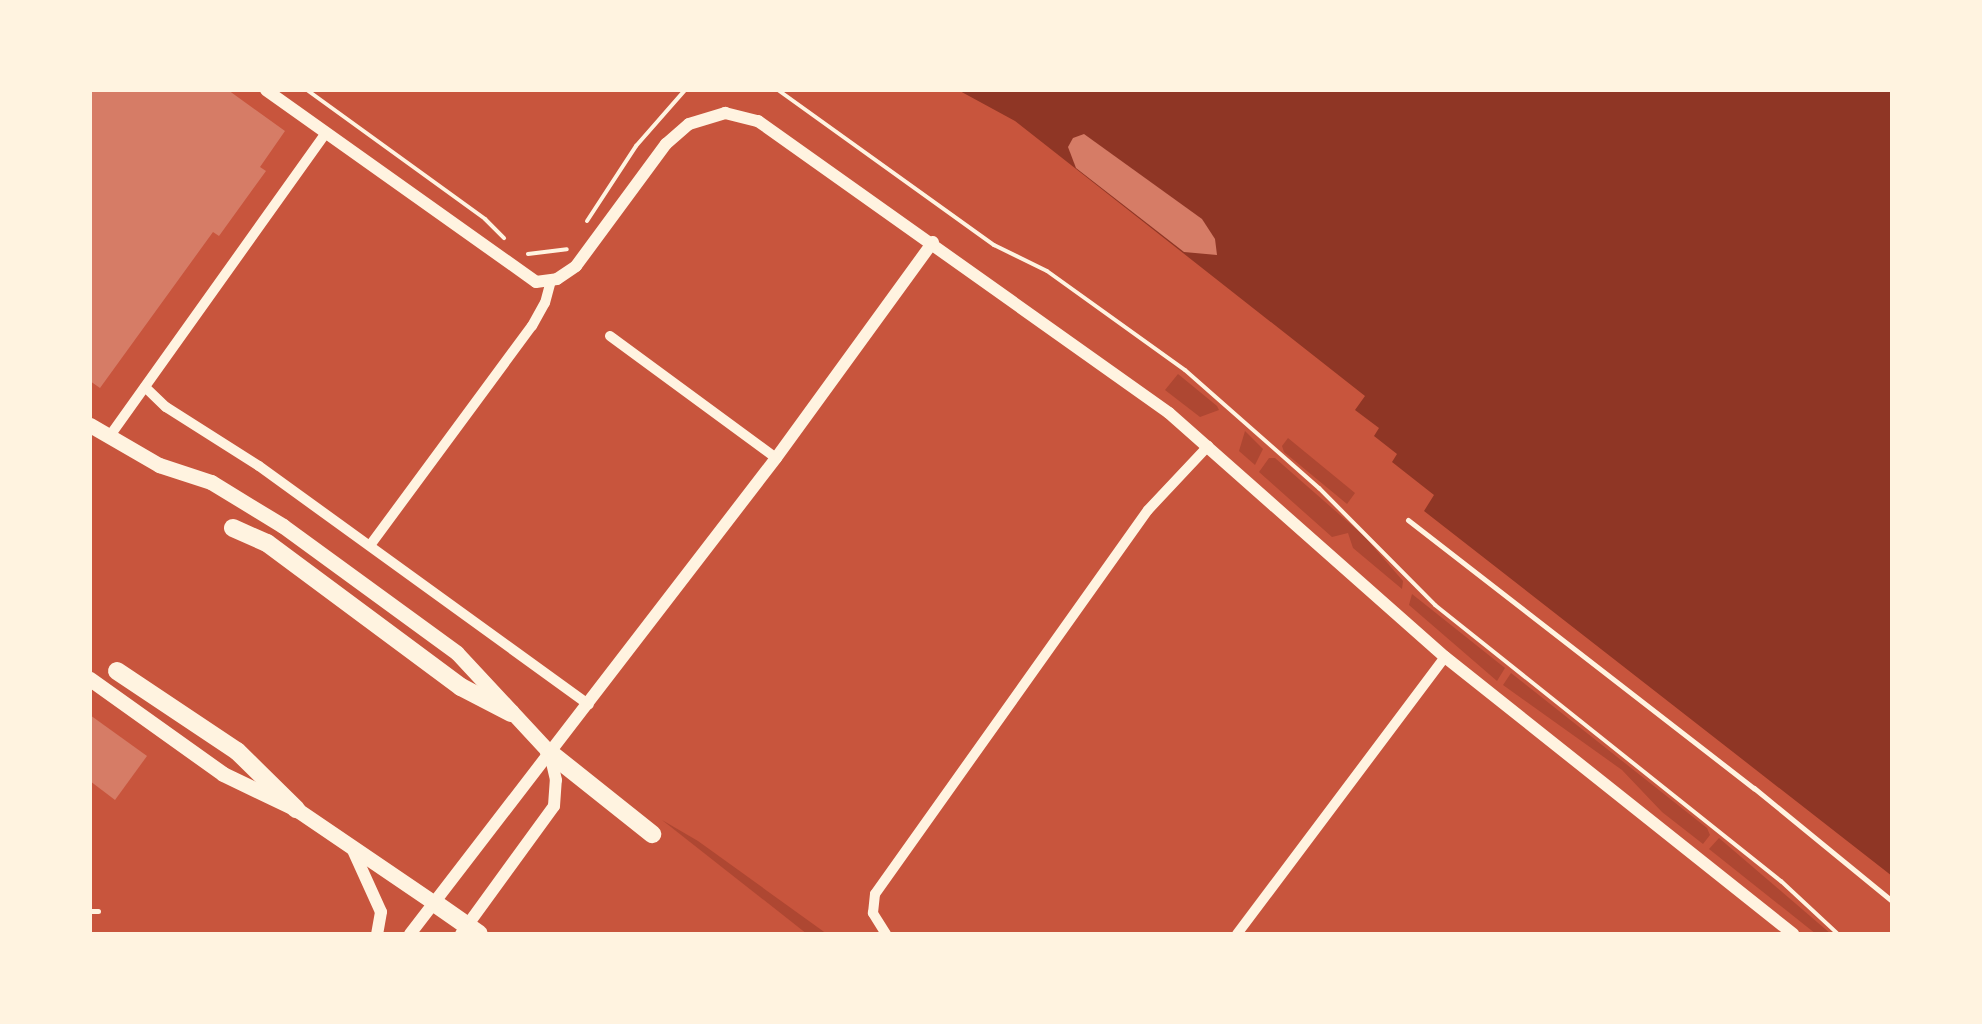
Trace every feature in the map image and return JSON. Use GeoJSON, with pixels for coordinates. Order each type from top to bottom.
{"type":"FeatureCollection","features":[{"type":"Feature","properties":{"kind":"highway"},"geometry":{"type":"LineString","coordinates":[[233,528],[266,543],[461,687],[511,713]]}},
{"type":"Feature","properties":{"kind":"highway"},"geometry":{"type":"LineString","coordinates":[[117,671],[237,752],[296,809]]}},
{"type":"Feature","properties":{"kind":"highway"},"geometry":{"type":"LineString","coordinates":[[549,752],[652,834]]}},
{"type":"Feature","properties":{"kind":"highway"},"geometry":{"type":"LineString","coordinates":[[436,904],[469,931]]}},
{"type":"Feature","properties":{"kind":"main road"},"geometry":{"type":"LineString","coordinates":[[90,425],[159,465],[211,482],[284,526],[457,653],[486,679],[511,713],[549,752]]}},
{"type":"Feature","properties":{"kind":"main road"},"geometry":{"type":"LineString","coordinates":[[90,679],[223,774],[296,809],[436,904]]}},
{"type":"Feature","properties":{"kind":"street"},"geometry":{"type":"LineString","coordinates":[[266,90],[525,277],[551,280],[564,276],[590,251],[666,144],[689,124],[712,114],[741,114],[774,130],[1170,413],[1445,656],[1792,934]]}},
{"type":"Feature","properties":{"kind":"street"},"geometry":{"type":"LineString","coordinates":[[109,438],[324,134]]}},
{"type":"Feature","properties":{"kind":"street"},"geometry":{"type":"LineString","coordinates":[[410,934],[589,705],[934,242]]}},
{"type":"Feature","properties":{"kind":"street"},"geometry":{"type":"LineString","coordinates":[[371,544],[532,326],[546,303],[551,280]]}},
{"type":"Feature","properties":{"kind":"street"},"geometry":{"type":"LineString","coordinates":[[610,336],[776,458]]}},
{"type":"Feature","properties":{"kind":"street"},"geometry":{"type":"LineString","coordinates":[[145,387],[172,412],[259,466],[371,544],[589,705]]}},
{"type":"Feature","properties":{"kind":"street"},"geometry":{"type":"LineString","coordinates":[[886,934],[872,913],[875,894],[1148,510],[1208,446]]}},
{"type":"Feature","properties":{"kind":"street"},"geometry":{"type":"LineString","coordinates":[[1237,934],[1445,656]]}},
{"type":"Feature","properties":{"kind":"street"},"geometry":{"type":"LineString","coordinates":[[469,931],[554,806],[556,780],[549,752]]}},
{"type":"Feature","properties":{"kind":"street"},"geometry":{"type":"LineString","coordinates":[[352,848],[381,912],[377,934]]}},
{"type":"Feature","properties":{"kind":"lane"},"geometry":{"type":"LineString","coordinates":[[1408,520],[1754,788],[1892,901]]}},
{"type":"Feature","properties":{"kind":"lane"},"geometry":{"type":"LineString","coordinates":[[90,911],[98,911]]}},
{"type":"Feature","properties":{"kind":"path"},"geometry":{"type":"LineString","coordinates":[[307,90],[485,219],[514,249],[542,255],[560,252],[576,242]]}},
{"type":"Feature","properties":{"kind":"path"},"geometry":{"type":"LineString","coordinates":[[583,233],[589,213],[636,146],[685,90]]}},
{"type":"Feature","properties":{"kind":"path"},"geometry":{"type":"LineString","coordinates":[[778,90],[994,245],[1047,271],[1185,370],[1319,488],[1435,605],[1781,881],[1838,934]]}},
{"type":"Feature","properties":{"kind":"shaded area"},"geometry":{"type":"Polygon","coordinates":[[[958,90],[1892,90],[1892,876],[1424,511],[1434,495],[1392,462],[1397,454],[1374,436],[1379,428],[1355,410],[1365,396],[1015,121],[958,90]]]}},
{"type":"Feature","properties":{"kind":"shaded area"},"geometry":{"type":"Polygon","coordinates":[[[1178,374],[1219,410],[1200,417],[1165,390],[1178,374]]]}},
{"type":"Feature","properties":{"kind":"shaded area"},"geometry":{"type":"Polygon","coordinates":[[[1245,431],[1263,449],[1255,465],[1239,451],[1245,431]]]}},
{"type":"Feature","properties":{"kind":"shaded area"},"geometry":{"type":"Polygon","coordinates":[[[1288,438],[1355,493],[1347,504],[1284,452],[1282,446],[1288,438]]]}},
{"type":"Feature","properties":{"kind":"shaded area"},"geometry":{"type":"Polygon","coordinates":[[[1269,458],[1275,458],[1364,536],[1403,581],[1402,589],[1353,548],[1348,533],[1332,537],[1259,472],[1269,458]]]}},
{"type":"Feature","properties":{"kind":"shaded area"},"geometry":{"type":"Polygon","coordinates":[[[1412,594],[1505,668],[1497,681],[1409,605],[1412,594]]]}},
{"type":"Feature","properties":{"kind":"shaded area"},"geometry":{"type":"Polygon","coordinates":[[[1511,673],[1707,828],[1710,835],[1703,844],[1662,812],[1622,770],[1503,685],[1511,673]]]}},
{"type":"Feature","properties":{"kind":"shaded area"},"geometry":{"type":"Polygon","coordinates":[[[662,820],[698,841],[827,934],[807,934],[662,820]]]}},
{"type":"Feature","properties":{"kind":"shaded area"},"geometry":{"type":"Polygon","coordinates":[[[1719,838],[1831,934],[1816,934],[1709,849],[1719,838]]]}},
{"type":"Feature","properties":{"kind":"building"},"geometry":{"type":"Polygon","coordinates":[[[90,90],[228,90],[285,131],[260,167],[266,171],[219,236],[213,232],[100,388],[90,381],[90,90]]]}},
{"type":"Feature","properties":{"kind":"building"},"geometry":{"type":"Polygon","coordinates":[[[1084,134],[1202,219],[1215,239],[1217,255],[1184,252],[1076,168],[1068,147],[1073,138],[1084,134]]]}},
{"type":"Feature","properties":{"kind":"building"},"geometry":{"type":"Polygon","coordinates":[[[90,715],[147,756],[115,800],[90,781],[90,715]]]}}]}
